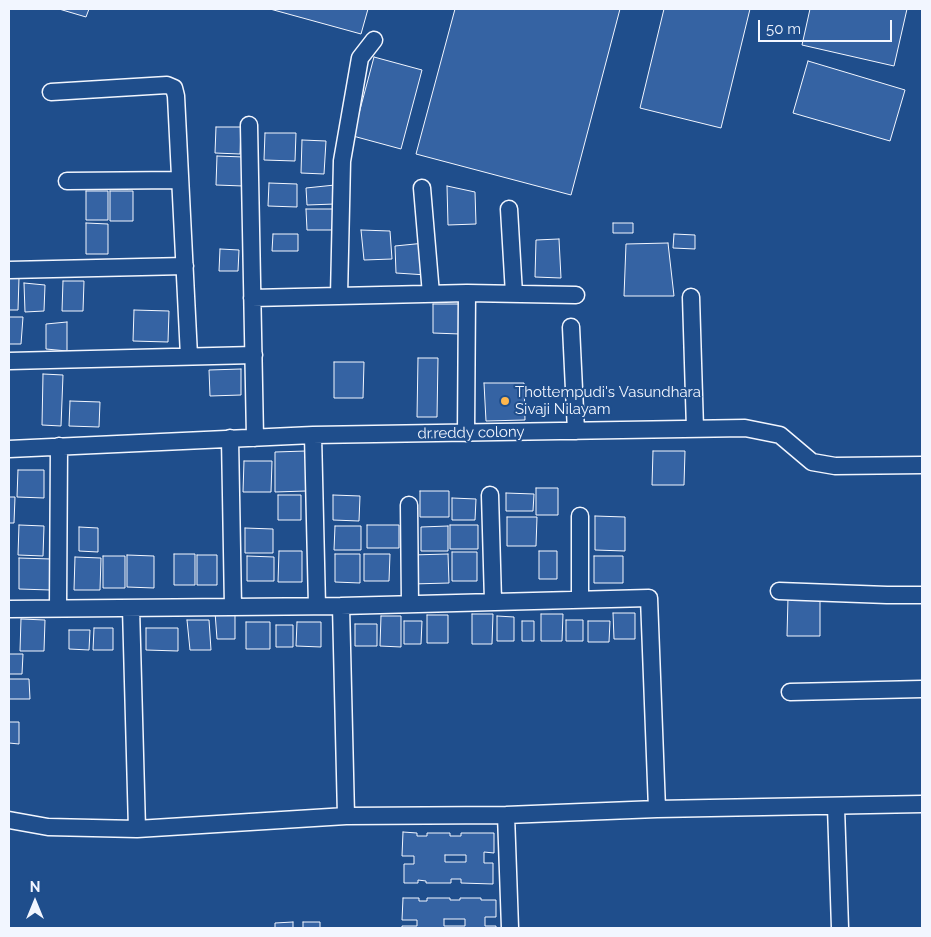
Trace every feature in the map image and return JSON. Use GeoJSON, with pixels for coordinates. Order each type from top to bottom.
{"type":"FeatureCollection","features":[{"type":"Feature","properties":{"kind":"street"},"geometry":{"type":"LineString","coordinates":[[339,296],[342,161],[360,58],[374,40]]}},
{"type":"Feature","properties":{"kind":"street"},"geometry":{"type":"LineString","coordinates":[[51,92],[167,85],[174,88],[176,96],[189,356]]}},
{"type":"Feature","properties":{"kind":"street"},"geometry":{"type":"LineString","coordinates":[[249,125],[254,438]]}},
{"type":"Feature","properties":{"kind":"street"},"geometry":{"type":"LineString","coordinates":[[67,181],[180,180]]}},
{"type":"Feature","properties":{"kind":"street"},"geometry":{"type":"LineString","coordinates":[[422,188],[431,294]]}},
{"type":"Feature","properties":{"kind":"street"},"geometry":{"type":"LineString","coordinates":[[509,209],[514,294]]}},
{"type":"Feature","properties":{"kind":"street"},"geometry":{"type":"LineString","coordinates":[[9,270],[185,266]]}},
{"type":"Feature","properties":{"kind":"street"},"geometry":{"type":"LineString","coordinates":[[252,298],[431,294],[576,295]]}},
{"type":"Feature","properties":{"kind":"street"},"geometry":{"type":"LineString","coordinates":[[466,432],[468,294]]}},
{"type":"Feature","properties":{"kind":"street"},"geometry":{"type":"LineString","coordinates":[[691,297],[694,429]]}},
{"type":"Feature","properties":{"kind":"street"},"geometry":{"type":"LineString","coordinates":[[571,327],[576,431]]}},
{"type":"Feature","properties":{"kind":"street"},"geometry":{"type":"LineString","coordinates":[[9,361],[254,355]]}},
{"type":"Feature","properties":{"kind":"street","name":"dr.reddy colony"},"geometry":{"type":"LineString","coordinates":[[9,449],[230,438],[744,428],[780,435],[812,462],[834,466],[922,465]]}},
{"type":"Feature","properties":{"kind":"street"},"geometry":{"type":"LineString","coordinates":[[313,436],[317,606]]}},
{"type":"Feature","properties":{"kind":"street"},"geometry":{"type":"LineString","coordinates":[[230,438],[233,607]]}},
{"type":"Feature","properties":{"kind":"street"},"geometry":{"type":"LineString","coordinates":[[58,608],[59,446]]}},
{"type":"Feature","properties":{"kind":"street"},"geometry":{"type":"LineString","coordinates":[[490,495],[493,602]]}},
{"type":"Feature","properties":{"kind":"street"},"geometry":{"type":"LineString","coordinates":[[409,505],[410,604]]}},
{"type":"Feature","properties":{"kind":"street"},"geometry":{"type":"LineString","coordinates":[[580,516],[580,599]]}},
{"type":"Feature","properties":{"kind":"street"},"geometry":{"type":"LineString","coordinates":[[779,591],[887,595],[922,594]]}},
{"type":"Feature","properties":{"kind":"street"},"geometry":{"type":"LineString","coordinates":[[9,609],[341,606],[649,598],[656,809]]}},
{"type":"Feature","properties":{"kind":"street"},"geometry":{"type":"LineString","coordinates":[[341,606],[346,816]]}},
{"type":"Feature","properties":{"kind":"street"},"geometry":{"type":"LineString","coordinates":[[131,608],[137,829]]}},
{"type":"Feature","properties":{"kind":"street"},"geometry":{"type":"LineString","coordinates":[[790,692],[922,689]]}},
{"type":"Feature","properties":{"kind":"street"},"geometry":{"type":"LineString","coordinates":[[9,820],[48,827],[137,829],[346,816],[506,815],[656,809],[922,804]]}},
{"type":"Feature","properties":{"kind":"street"},"geometry":{"type":"LineString","coordinates":[[836,806],[840,928]]}},
{"type":"Feature","properties":{"kind":"street"},"geometry":{"type":"LineString","coordinates":[[506,815],[510,928]]}},
{"type":"Feature","properties":{"kind":"building"},"geometry":{"type":"Polygon","coordinates":[[[59,9],[89,9],[86,17],[59,9]]]}},
{"type":"Feature","properties":{"kind":"building"},"geometry":{"type":"Polygon","coordinates":[[[270,9],[368,9],[361,34],[270,9]]]}},
{"type":"Feature","properties":{"kind":"building"},"geometry":{"type":"Polygon","coordinates":[[[455,9],[620,9],[571,195],[416,154],[455,9]]]}},
{"type":"Feature","properties":{"kind":"building"},"geometry":{"type":"Polygon","coordinates":[[[664,9],[750,9],[721,128],[640,108],[664,9]]]}},
{"type":"Feature","properties":{"kind":"building"},"geometry":{"type":"Polygon","coordinates":[[[810,9],[907,9],[894,66],[802,45],[810,9]]]}},
{"type":"Feature","properties":{"kind":"building"},"geometry":{"type":"Polygon","coordinates":[[[374,57],[422,70],[401,149],[353,136],[374,57]]]}},
{"type":"Feature","properties":{"kind":"building"},"geometry":{"type":"Polygon","coordinates":[[[808,61],[905,90],[890,141],[793,113],[808,61]]]}},
{"type":"Feature","properties":{"kind":"building"},"geometry":{"type":"Polygon","coordinates":[[[216,127],[241,127],[240,154],[215,153],[216,127]]]}},
{"type":"Feature","properties":{"kind":"building"},"geometry":{"type":"Polygon","coordinates":[[[265,133],[296,133],[295,161],[264,160],[265,133]]]}},
{"type":"Feature","properties":{"kind":"building"},"geometry":{"type":"Polygon","coordinates":[[[302,140],[326,141],[324,174],[301,173],[302,140]]]}},
{"type":"Feature","properties":{"kind":"building"},"geometry":{"type":"Polygon","coordinates":[[[217,156],[244,157],[243,186],[216,185],[217,156]]]}},
{"type":"Feature","properties":{"kind":"building"},"geometry":{"type":"Polygon","coordinates":[[[269,183],[297,184],[297,207],[268,206],[269,183]]]}},
{"type":"Feature","properties":{"kind":"building"},"geometry":{"type":"Polygon","coordinates":[[[335,185],[335,204],[307,205],[306,188],[335,185]]]}},
{"type":"Feature","properties":{"kind":"building"},"geometry":{"type":"Polygon","coordinates":[[[447,186],[475,192],[476,224],[448,225],[447,186]]]}},
{"type":"Feature","properties":{"kind":"building"},"geometry":{"type":"Polygon","coordinates":[[[86,191],[108,191],[108,220],[86,220],[86,191]]]}},
{"type":"Feature","properties":{"kind":"building"},"geometry":{"type":"Polygon","coordinates":[[[110,191],[133,191],[133,221],[110,221],[110,191]]]}},
{"type":"Feature","properties":{"kind":"building"},"geometry":{"type":"Polygon","coordinates":[[[306,209],[334,209],[336,230],[307,230],[306,209]]]}},
{"type":"Feature","properties":{"kind":"building"},"geometry":{"type":"Polygon","coordinates":[[[86,223],[108,224],[108,254],[86,254],[86,223]]]}},
{"type":"Feature","properties":{"kind":"building"},"geometry":{"type":"Polygon","coordinates":[[[613,223],[633,223],[633,233],[613,233],[613,223]]]}},
{"type":"Feature","properties":{"kind":"building"},"geometry":{"type":"Polygon","coordinates":[[[361,230],[390,231],[392,259],[364,260],[361,230]]]}},
{"type":"Feature","properties":{"kind":"building"},"geometry":{"type":"Polygon","coordinates":[[[273,234],[298,234],[298,251],[272,251],[273,234]]]}},
{"type":"Feature","properties":{"kind":"building"},"geometry":{"type":"Polygon","coordinates":[[[674,234],[695,235],[695,249],[673,248],[674,234]]]}},
{"type":"Feature","properties":{"kind":"building"},"geometry":{"type":"Polygon","coordinates":[[[559,239],[561,278],[535,277],[536,240],[559,239]]]}},
{"type":"Feature","properties":{"kind":"building"},"geometry":{"type":"Polygon","coordinates":[[[425,243],[427,275],[396,273],[395,246],[425,243]]]}},
{"type":"Feature","properties":{"kind":"building"},"geometry":{"type":"Polygon","coordinates":[[[668,243],[674,296],[624,296],[626,244],[668,243]]]}},
{"type":"Feature","properties":{"kind":"building"},"geometry":{"type":"Polygon","coordinates":[[[220,249],[239,250],[238,271],[219,271],[220,249]]]}},
{"type":"Feature","properties":{"kind":"building"},"geometry":{"type":"Polygon","coordinates":[[[9,278],[19,278],[18,310],[9,310],[9,278]]]}},
{"type":"Feature","properties":{"kind":"building"},"geometry":{"type":"Polygon","coordinates":[[[63,281],[84,281],[83,311],[62,311],[63,281]]]}},
{"type":"Feature","properties":{"kind":"building"},"geometry":{"type":"Polygon","coordinates":[[[24,283],[45,285],[44,311],[25,312],[24,283]]]}},
{"type":"Feature","properties":{"kind":"building"},"geometry":{"type":"Polygon","coordinates":[[[433,304],[461,304],[460,334],[433,333],[433,304]]]}},
{"type":"Feature","properties":{"kind":"building"},"geometry":{"type":"Polygon","coordinates":[[[134,310],[169,311],[168,342],[133,341],[134,310]]]}},
{"type":"Feature","properties":{"kind":"building"},"geometry":{"type":"Polygon","coordinates":[[[9,317],[23,317],[21,344],[9,344],[9,317]]]}},
{"type":"Feature","properties":{"kind":"building"},"geometry":{"type":"Polygon","coordinates":[[[67,322],[67,351],[46,349],[46,324],[67,322]]]}},
{"type":"Feature","properties":{"kind":"building"},"geometry":{"type":"Polygon","coordinates":[[[418,358],[438,358],[437,417],[417,417],[418,358]]]}},
{"type":"Feature","properties":{"kind":"building"},"geometry":{"type":"Polygon","coordinates":[[[334,362],[364,362],[363,398],[334,398],[334,362]]]}},
{"type":"Feature","properties":{"kind":"building"},"geometry":{"type":"Polygon","coordinates":[[[241,369],[241,395],[210,396],[209,370],[241,369]]]}},
{"type":"Feature","properties":{"kind":"building"},"geometry":{"type":"Polygon","coordinates":[[[43,374],[63,375],[61,426],[42,425],[43,374]]]}},
{"type":"Feature","properties":{"kind":"building","name":"Thottempudi's Vasundhara Sivaji Nilayam"},"geometry":{"type":"Polygon","coordinates":[[[484,383],[524,383],[525,420],[486,421],[484,383]]]}},
{"type":"Feature","properties":{"kind":"building"},"geometry":{"type":"Polygon","coordinates":[[[70,401],[100,402],[99,427],[69,426],[70,401]]]}},
{"type":"Feature","properties":{"kind":"building"},"geometry":{"type":"Polygon","coordinates":[[[306,451],[306,491],[275,492],[275,452],[306,451]]]}},
{"type":"Feature","properties":{"kind":"building"},"geometry":{"type":"Polygon","coordinates":[[[653,451],[685,451],[684,485],[652,485],[653,451]]]}},
{"type":"Feature","properties":{"kind":"building"},"geometry":{"type":"Polygon","coordinates":[[[244,461],[272,461],[271,492],[243,492],[244,461]]]}},
{"type":"Feature","properties":{"kind":"building"},"geometry":{"type":"Polygon","coordinates":[[[18,470],[44,470],[44,498],[17,497],[18,470]]]}},
{"type":"Feature","properties":{"kind":"building"},"geometry":{"type":"Polygon","coordinates":[[[536,488],[558,488],[558,515],[536,515],[536,488]]]}},
{"type":"Feature","properties":{"kind":"building"},"geometry":{"type":"Polygon","coordinates":[[[420,491],[449,491],[449,517],[420,517],[420,491]]]}},
{"type":"Feature","properties":{"kind":"building"},"geometry":{"type":"Polygon","coordinates":[[[506,493],[534,494],[533,511],[506,511],[506,493]]]}},
{"type":"Feature","properties":{"kind":"building"},"geometry":{"type":"Polygon","coordinates":[[[278,495],[301,495],[301,520],[278,520],[278,495]]]}},
{"type":"Feature","properties":{"kind":"building"},"geometry":{"type":"Polygon","coordinates":[[[333,495],[360,496],[359,521],[333,520],[333,495]]]}},
{"type":"Feature","properties":{"kind":"building"},"geometry":{"type":"Polygon","coordinates":[[[9,497],[15,497],[14,523],[9,523],[9,497]]]}},
{"type":"Feature","properties":{"kind":"building"},"geometry":{"type":"Polygon","coordinates":[[[452,498],[476,499],[475,520],[452,520],[452,498]]]}},
{"type":"Feature","properties":{"kind":"building"},"geometry":{"type":"Polygon","coordinates":[[[595,516],[625,517],[625,551],[595,550],[595,516]]]}},
{"type":"Feature","properties":{"kind":"building"},"geometry":{"type":"Polygon","coordinates":[[[507,517],[537,517],[536,546],[507,546],[507,517]]]}},
{"type":"Feature","properties":{"kind":"building"},"geometry":{"type":"Polygon","coordinates":[[[19,525],[44,526],[43,556],[18,555],[19,525]]]}},
{"type":"Feature","properties":{"kind":"building"},"geometry":{"type":"Polygon","coordinates":[[[367,525],[399,525],[399,548],[367,548],[367,525]]]}},
{"type":"Feature","properties":{"kind":"building"},"geometry":{"type":"Polygon","coordinates":[[[450,525],[478,525],[478,549],[450,549],[450,525]]]}},
{"type":"Feature","properties":{"kind":"building"},"geometry":{"type":"Polygon","coordinates":[[[335,526],[361,526],[361,550],[334,550],[335,526]]]}},
{"type":"Feature","properties":{"kind":"building"},"geometry":{"type":"Polygon","coordinates":[[[448,526],[448,551],[421,551],[421,527],[448,526]]]}},
{"type":"Feature","properties":{"kind":"building"},"geometry":{"type":"Polygon","coordinates":[[[79,527],[98,528],[98,552],[79,551],[79,527]]]}},
{"type":"Feature","properties":{"kind":"building"},"geometry":{"type":"Polygon","coordinates":[[[245,528],[273,529],[273,553],[245,553],[245,528]]]}},
{"type":"Feature","properties":{"kind":"building"},"geometry":{"type":"Polygon","coordinates":[[[279,551],[302,551],[302,582],[278,582],[279,551]]]}},
{"type":"Feature","properties":{"kind":"building"},"geometry":{"type":"Polygon","coordinates":[[[539,551],[557,551],[557,579],[539,579],[539,551]]]}},
{"type":"Feature","properties":{"kind":"building"},"geometry":{"type":"Polygon","coordinates":[[[452,552],[477,552],[477,581],[452,581],[452,552]]]}},
{"type":"Feature","properties":{"kind":"building"},"geometry":{"type":"Polygon","coordinates":[[[174,554],[195,554],[195,585],[174,585],[174,554]]]}},
{"type":"Feature","properties":{"kind":"building"},"geometry":{"type":"Polygon","coordinates":[[[335,554],[360,554],[360,583],[335,582],[335,554]]]}},
{"type":"Feature","properties":{"kind":"building"},"geometry":{"type":"Polygon","coordinates":[[[364,554],[390,554],[389,581],[364,581],[364,554]]]}},
{"type":"Feature","properties":{"kind":"building"},"geometry":{"type":"Polygon","coordinates":[[[448,554],[449,583],[412,584],[411,555],[448,554]]]}},
{"type":"Feature","properties":{"kind":"building"},"geometry":{"type":"Polygon","coordinates":[[[127,555],[154,556],[154,588],[127,587],[127,555]]]}},
{"type":"Feature","properties":{"kind":"building"},"geometry":{"type":"Polygon","coordinates":[[[197,555],[217,555],[217,585],[197,585],[197,555]]]}},
{"type":"Feature","properties":{"kind":"building"},"geometry":{"type":"Polygon","coordinates":[[[103,556],[125,556],[125,588],[103,588],[103,556]]]}},
{"type":"Feature","properties":{"kind":"building"},"geometry":{"type":"Polygon","coordinates":[[[247,556],[274,557],[274,581],[247,581],[247,556]]]}},
{"type":"Feature","properties":{"kind":"building"},"geometry":{"type":"Polygon","coordinates":[[[594,556],[623,556],[623,583],[594,583],[594,556]]]}},
{"type":"Feature","properties":{"kind":"building"},"geometry":{"type":"Polygon","coordinates":[[[75,557],[101,558],[100,590],[74,590],[75,557]]]}},
{"type":"Feature","properties":{"kind":"building"},"geometry":{"type":"Polygon","coordinates":[[[19,558],[51,559],[50,590],[19,589],[19,558]]]}},
{"type":"Feature","properties":{"kind":"building"},"geometry":{"type":"Polygon","coordinates":[[[788,598],[820,598],[820,636],[787,636],[788,598]]]}},
{"type":"Feature","properties":{"kind":"building"},"geometry":{"type":"Polygon","coordinates":[[[215,612],[235,613],[235,639],[217,639],[215,612]]]}},
{"type":"Feature","properties":{"kind":"building"},"geometry":{"type":"Polygon","coordinates":[[[613,613],[635,613],[635,639],[614,639],[613,613]]]}},
{"type":"Feature","properties":{"kind":"building"},"geometry":{"type":"Polygon","coordinates":[[[472,614],[493,614],[492,644],[472,644],[472,614]]]}},
{"type":"Feature","properties":{"kind":"building"},"geometry":{"type":"Polygon","coordinates":[[[541,614],[563,614],[562,641],[541,641],[541,614]]]}},
{"type":"Feature","properties":{"kind":"building"},"geometry":{"type":"Polygon","coordinates":[[[427,615],[448,615],[448,643],[427,643],[427,615]]]}},
{"type":"Feature","properties":{"kind":"building"},"geometry":{"type":"Polygon","coordinates":[[[381,616],[401,616],[401,647],[380,646],[381,616]]]}},
{"type":"Feature","properties":{"kind":"building"},"geometry":{"type":"Polygon","coordinates":[[[497,616],[514,617],[514,641],[497,641],[497,616]]]}},
{"type":"Feature","properties":{"kind":"building"},"geometry":{"type":"Polygon","coordinates":[[[21,619],[45,620],[44,651],[20,651],[21,619]]]}},
{"type":"Feature","properties":{"kind":"building"},"geometry":{"type":"Polygon","coordinates":[[[187,620],[209,620],[211,650],[190,650],[187,620]]]}},
{"type":"Feature","properties":{"kind":"building"},"geometry":{"type":"Polygon","coordinates":[[[566,620],[583,620],[583,641],[566,641],[566,620]]]}},
{"type":"Feature","properties":{"kind":"building"},"geometry":{"type":"Polygon","coordinates":[[[404,621],[422,621],[421,644],[404,644],[404,621]]]}},
{"type":"Feature","properties":{"kind":"building"},"geometry":{"type":"Polygon","coordinates":[[[522,621],[534,621],[534,641],[522,641],[522,621]]]}},
{"type":"Feature","properties":{"kind":"building"},"geometry":{"type":"Polygon","coordinates":[[[588,621],[610,621],[609,642],[588,642],[588,621]]]}},
{"type":"Feature","properties":{"kind":"building"},"geometry":{"type":"Polygon","coordinates":[[[246,622],[270,622],[270,649],[246,649],[246,622]]]}},
{"type":"Feature","properties":{"kind":"building"},"geometry":{"type":"Polygon","coordinates":[[[297,622],[321,622],[321,647],[296,646],[297,622]]]}},
{"type":"Feature","properties":{"kind":"building"},"geometry":{"type":"Polygon","coordinates":[[[355,624],[377,624],[377,646],[355,646],[355,624]]]}},
{"type":"Feature","properties":{"kind":"building"},"geometry":{"type":"Polygon","coordinates":[[[276,625],[293,625],[293,647],[276,647],[276,625]]]}},
{"type":"Feature","properties":{"kind":"building"},"geometry":{"type":"Polygon","coordinates":[[[94,628],[113,628],[113,650],[93,650],[94,628]]]}},
{"type":"Feature","properties":{"kind":"building"},"geometry":{"type":"Polygon","coordinates":[[[146,628],[178,628],[178,651],[146,650],[146,628]]]}},
{"type":"Feature","properties":{"kind":"building"},"geometry":{"type":"Polygon","coordinates":[[[69,630],[90,630],[89,650],[69,649],[69,630]]]}},
{"type":"Feature","properties":{"kind":"building"},"geometry":{"type":"Polygon","coordinates":[[[9,654],[23,654],[22,674],[9,674],[9,654]]]}},
{"type":"Feature","properties":{"kind":"building"},"geometry":{"type":"Polygon","coordinates":[[[9,679],[29,679],[30,699],[9,699],[9,679]]]}},
{"type":"Feature","properties":{"kind":"building"},"geometry":{"type":"Polygon","coordinates":[[[9,722],[19,722],[19,744],[9,743],[9,722]]]}},
{"type":"Feature","properties":{"kind":"building"},"geometry":{"type":"Polygon","coordinates":[[[403,832],[417,833],[417,836],[427,836],[427,833],[450,833],[450,836],[461,836],[461,833],[494,833],[494,853],[484,852],[484,863],[493,863],[493,884],[461,883],[461,879],[451,879],[451,883],[426,883],[426,881],[418,880],[418,883],[404,883],[404,864],[414,864],[414,856],[402,856],[403,832]],[[445,855],[445,862],[466,862],[466,855],[445,855]]]}},
{"type":"Feature","properties":{"kind":"building"},"geometry":{"type":"Polygon","coordinates":[[[403,898],[419,898],[419,901],[427,901],[427,898],[460,900],[460,898],[481,898],[481,900],[496,900],[496,917],[485,917],[485,926],[496,926],[496,928],[402,928],[402,926],[417,926],[417,920],[402,920],[403,898]],[[444,919],[444,926],[465,926],[465,919],[444,919]]]}},
{"type":"Feature","properties":{"kind":"building"},"geometry":{"type":"Polygon","coordinates":[[[293,922],[293,928],[275,928],[275,923],[293,922]]]}},
{"type":"Feature","properties":{"kind":"building"},"geometry":{"type":"Polygon","coordinates":[[[303,922],[320,922],[320,928],[303,928],[303,922]]]}},
{"type":"Feature","properties":{"kind":"place","name":"Thottempudi's Vasundhara Sivaji Nilayam"},"geometry":{"type":"Point","coordinates":[505,401]}}]}
